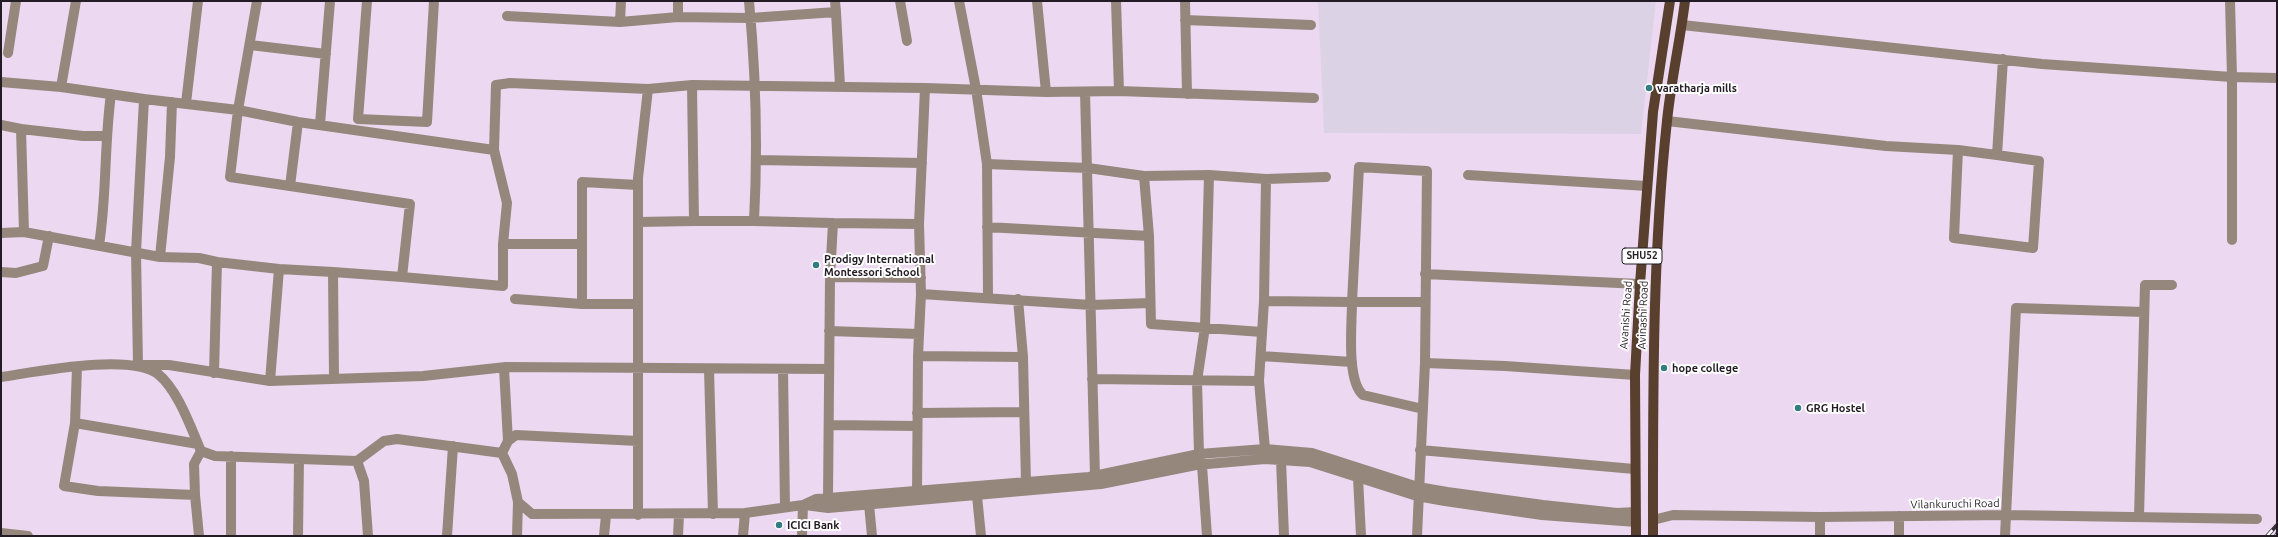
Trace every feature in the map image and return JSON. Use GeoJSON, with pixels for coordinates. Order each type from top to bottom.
{"type":"FeatureCollection","features":[{"type":"Feature","properties":{"kind":"main road","name":"Avanishi Road"},"geometry":{"type":"LineString","coordinates":[[1636,536],[1634,468],[1635,375],[1640,284],[1653,112],[1670,1]]}},
{"type":"Feature","properties":{"kind":"main road","name":"Avinashi Road"},"geometry":{"type":"LineString","coordinates":[[1652,536],[1652,387],[1655,312],[1667,121],[1685,1]]}},
{"type":"Feature","properties":{"kind":"main road"},"geometry":{"type":"LineString","coordinates":[[1639,311],[1655,312]]}},
{"type":"Feature","properties":{"kind":"street"},"geometry":{"type":"LineString","coordinates":[[8,53],[16,1]]}},
{"type":"Feature","properties":{"kind":"street"},"geometry":{"type":"LineString","coordinates":[[61,87],[76,1]]}},
{"type":"Feature","properties":{"kind":"street"},"geometry":{"type":"LineString","coordinates":[[186,103],[198,1]]}},
{"type":"Feature","properties":{"kind":"street"},"geometry":{"type":"LineString","coordinates":[[257,1],[238,110],[230,177],[410,204],[402,277]]}},
{"type":"Feature","properties":{"kind":"street"},"geometry":{"type":"LineString","coordinates":[[320,124],[330,1]]}},
{"type":"Feature","properties":{"kind":"street"},"geometry":{"type":"LineString","coordinates":[[367,1],[358,119],[427,122],[434,1]]}},
{"type":"Feature","properties":{"kind":"street"},"geometry":{"type":"LineString","coordinates":[[620,22],[621,1]]}},
{"type":"Feature","properties":{"kind":"street"},"geometry":{"type":"LineString","coordinates":[[678,1],[678,17]]}},
{"type":"Feature","properties":{"kind":"street"},"geometry":{"type":"LineString","coordinates":[[749,1],[756,85],[757,160],[754,221]]}},
{"type":"Feature","properties":{"kind":"street"},"geometry":{"type":"LineString","coordinates":[[835,1],[840,86]]}},
{"type":"Feature","properties":{"kind":"street"},"geometry":{"type":"LineString","coordinates":[[900,1],[907,41]]}},
{"type":"Feature","properties":{"kind":"street"},"geometry":{"type":"LineString","coordinates":[[959,1],[976,88],[987,164],[988,297]]}},
{"type":"Feature","properties":{"kind":"street"},"geometry":{"type":"LineString","coordinates":[[1037,1],[1046,92]]}},
{"type":"Feature","properties":{"kind":"street"},"geometry":{"type":"LineString","coordinates":[[1116,1],[1119,91]]}},
{"type":"Feature","properties":{"kind":"street"},"geometry":{"type":"LineString","coordinates":[[1185,1],[1187,94]]}},
{"type":"Feature","properties":{"kind":"street"},"geometry":{"type":"LineString","coordinates":[[2230,1],[2232,77],[2232,240]]}},
{"type":"Feature","properties":{"kind":"street"},"geometry":{"type":"LineString","coordinates":[[507,16],[620,22],[678,17],[750,18],[836,12]]}},
{"type":"Feature","properties":{"kind":"street"},"geometry":{"type":"LineString","coordinates":[[1185,20],[1311,25]]}},
{"type":"Feature","properties":{"kind":"street"},"geometry":{"type":"LineString","coordinates":[[1682,25],[2042,64],[2232,77],[2277,78]]}},
{"type":"Feature","properties":{"kind":"street"},"geometry":{"type":"LineString","coordinates":[[250,45],[326,54]]}},
{"type":"Feature","properties":{"kind":"street"},"geometry":{"type":"LineString","coordinates":[[1997,155],[2003,59]]}},
{"type":"Feature","properties":{"kind":"street"},"geometry":{"type":"LineString","coordinates":[[1,82],[61,87],[144,99],[238,110],[298,122],[494,150]]}},
{"type":"Feature","properties":{"kind":"street"},"geometry":{"type":"LineString","coordinates":[[1,233],[24,232],[160,257],[199,258],[217,262],[279,269],[402,277],[503,286],[503,244],[507,203],[494,150],[496,86],[510,83],[648,89],[692,85],[840,86],[976,88],[1046,92],[1119,91],[1314,98]]}},
{"type":"Feature","properties":{"kind":"street"},"geometry":{"type":"LineString","coordinates":[[692,85],[694,221]]}},
{"type":"Feature","properties":{"kind":"street"},"geometry":{"type":"LineString","coordinates":[[916,501],[918,334],[921,294],[919,224],[925,88]]}},
{"type":"Feature","properties":{"kind":"street"},"geometry":{"type":"LineString","coordinates":[[638,515],[638,185],[648,89]]}},
{"type":"Feature","properties":{"kind":"street"},"geometry":{"type":"LineString","coordinates":[[1085,92],[1090,234],[1095,476]]}},
{"type":"Feature","properties":{"kind":"street"},"geometry":{"type":"LineString","coordinates":[[99,245],[104,210],[105,136],[111,94]]}},
{"type":"Feature","properties":{"kind":"street"},"geometry":{"type":"LineString","coordinates":[[138,365],[136,252],[144,99]]}},
{"type":"Feature","properties":{"kind":"street"},"geometry":{"type":"LineString","coordinates":[[160,257],[170,157],[172,102]]}},
{"type":"Feature","properties":{"kind":"street"},"geometry":{"type":"LineString","coordinates":[[1667,121],[1886,146],[1958,150],[2039,161],[2033,248],[1954,238],[1958,150]]}},
{"type":"Feature","properties":{"kind":"street"},"geometry":{"type":"LineString","coordinates":[[290,186],[298,122]]}},
{"type":"Feature","properties":{"kind":"street"},"geometry":{"type":"LineString","coordinates":[[1,125],[21,130],[83,136],[105,136]]}},
{"type":"Feature","properties":{"kind":"street"},"geometry":{"type":"LineString","coordinates":[[21,130],[24,232]]}},
{"type":"Feature","properties":{"kind":"street"},"geometry":{"type":"LineString","coordinates":[[757,160],[922,163]]}},
{"type":"Feature","properties":{"kind":"street"},"geometry":{"type":"LineString","coordinates":[[987,164],[1088,168],[1144,176],[1209,175],[1266,179],[1326,177]]}},
{"type":"Feature","properties":{"kind":"street"},"geometry":{"type":"LineString","coordinates":[[1417,536],[1420,497],[1418,487],[1425,363],[1424,302],[1427,170],[1359,167],[1352,302],[1352,362],[1357,389],[1363,395],[1422,409]]}},
{"type":"Feature","properties":{"kind":"street"},"geometry":{"type":"LineString","coordinates":[[1207,536],[1202,465],[1199,454],[1197,380],[1205,327],[1209,175]]}},
{"type":"Feature","properties":{"kind":"street"},"geometry":{"type":"LineString","coordinates":[[1468,175],[1647,186]]}},
{"type":"Feature","properties":{"kind":"street"},"geometry":{"type":"LineString","coordinates":[[1144,176],[1149,236],[1150,324],[1262,332]]}},
{"type":"Feature","properties":{"kind":"street"},"geometry":{"type":"LineString","coordinates":[[1265,449],[1260,381],[1264,301],[1266,179]]}},
{"type":"Feature","properties":{"kind":"street"},"geometry":{"type":"LineString","coordinates":[[582,304],[582,182],[638,185]]}},
{"type":"Feature","properties":{"kind":"street"},"geometry":{"type":"LineString","coordinates":[[638,222],[754,221],[919,224]]}},
{"type":"Feature","properties":{"kind":"street"},"geometry":{"type":"LineString","coordinates":[[828,498],[830,277],[833,223]]}},
{"type":"Feature","properties":{"kind":"street"},"geometry":{"type":"LineString","coordinates":[[987,227],[1090,234],[1149,236]]}},
{"type":"Feature","properties":{"kind":"street"},"geometry":{"type":"LineString","coordinates":[[1,272],[16,272],[43,266],[49,236]]}},
{"type":"Feature","properties":{"kind":"street"},"geometry":{"type":"LineString","coordinates":[[503,244],[582,244]]}},
{"type":"Feature","properties":{"kind":"street"},"geometry":{"type":"LineString","coordinates":[[214,373],[217,262]]}},
{"type":"Feature","properties":{"kind":"street"},"geometry":{"type":"LineString","coordinates":[[270,381],[279,269]]}},
{"type":"Feature","properties":{"kind":"street"},"geometry":{"type":"LineString","coordinates":[[333,272],[334,378]]}},
{"type":"Feature","properties":{"kind":"street"},"geometry":{"type":"LineString","coordinates":[[1425,274],[1640,284]]}},
{"type":"Feature","properties":{"kind":"street"},"geometry":{"type":"LineString","coordinates":[[830,277],[921,278]]}},
{"type":"Feature","properties":{"kind":"street"},"geometry":{"type":"LineString","coordinates":[[2139,517],[2145,285],[2172,284]]}},
{"type":"Feature","properties":{"kind":"street"},"geometry":{"type":"LineString","coordinates":[[921,294],[1091,304],[1150,303]]}},
{"type":"Feature","properties":{"kind":"street"},"geometry":{"type":"LineString","coordinates":[[514,299],[582,304],[638,304]]}},
{"type":"Feature","properties":{"kind":"street"},"geometry":{"type":"LineString","coordinates":[[1018,299],[1023,357],[1026,482]]}},
{"type":"Feature","properties":{"kind":"street"},"geometry":{"type":"LineString","coordinates":[[1264,301],[1424,302]]}},
{"type":"Feature","properties":{"kind":"street"},"geometry":{"type":"LineString","coordinates":[[2005,536],[2016,308],[2144,312]]}},
{"type":"Feature","properties":{"kind":"street"},"geometry":{"type":"LineString","coordinates":[[830,331],[918,334]]}},
{"type":"Feature","properties":{"kind":"street"},"geometry":{"type":"LineString","coordinates":[[918,356],[1023,357]]}},
{"type":"Feature","properties":{"kind":"street"},"geometry":{"type":"LineString","coordinates":[[1261,356],[1352,362]]}},
{"type":"Feature","properties":{"kind":"street"},"geometry":{"type":"LineString","coordinates":[[1425,363],[1506,366],[1635,375]]}},
{"type":"Feature","properties":{"kind":"street"},"geometry":{"type":"LineString","coordinates":[[1,377],[95,365],[169,365],[270,381],[422,376],[504,368],[829,369]]}},
{"type":"Feature","properties":{"kind":"street"},"geometry":{"type":"LineString","coordinates":[[138,365],[158,374],[174,392],[199,447],[194,464],[199,536]]}},
{"type":"Feature","properties":{"kind":"street"},"geometry":{"type":"LineString","coordinates":[[77,367],[75,423],[64,486],[98,491],[195,495]]}},
{"type":"Feature","properties":{"kind":"street"},"geometry":{"type":"LineString","coordinates":[[504,368],[508,441]]}},
{"type":"Feature","properties":{"kind":"street"},"geometry":{"type":"LineString","coordinates":[[709,369],[713,514]]}},
{"type":"Feature","properties":{"kind":"street"},"geometry":{"type":"LineString","coordinates":[[784,369],[785,507]]}},
{"type":"Feature","properties":{"kind":"street"},"geometry":{"type":"LineString","coordinates":[[1092,379],[1260,381]]}},
{"type":"Feature","properties":{"kind":"street"},"geometry":{"type":"LineString","coordinates":[[917,412],[1024,412]]}},
{"type":"Feature","properties":{"kind":"street"},"geometry":{"type":"LineString","coordinates":[[75,423],[199,447],[215,456],[357,461],[384,441],[397,440],[502,452]]}},
{"type":"Feature","properties":{"kind":"street"},"geometry":{"type":"LineString","coordinates":[[829,425],[917,426]]}},
{"type":"Feature","properties":{"kind":"street"},"geometry":{"type":"LineString","coordinates":[[502,452],[508,441],[516,435],[638,441]]}},
{"type":"Feature","properties":{"kind":"street"},"geometry":{"type":"LineString","coordinates":[[447,536],[453,446]]}},
{"type":"Feature","properties":{"kind":"street"},"geometry":{"type":"LineString","coordinates":[[803,505],[816,499],[1095,476],[1199,454],[1265,449],[1312,453],[1418,487],[1543,505],[1617,513],[1635,517]]}},
{"type":"Feature","properties":{"kind":"street"},"geometry":{"type":"LineString","coordinates":[[1420,450],[1634,468]]}},
{"type":"Feature","properties":{"kind":"street"},"geometry":{"type":"LineString","coordinates":[[502,452],[512,474],[518,502],[517,536]]}},
{"type":"Feature","properties":{"kind":"street"},"geometry":{"type":"LineString","coordinates":[[231,456],[231,536]]}},
{"type":"Feature","properties":{"kind":"street"},"geometry":{"type":"LineString","coordinates":[[298,536],[299,459]]}},
{"type":"Feature","properties":{"kind":"street"},"geometry":{"type":"LineString","coordinates":[[518,502],[532,514],[679,515],[745,513],[803,505],[828,508],[1101,484],[1196,465],[1264,459],[1310,462],[1420,497],[1542,514],[1635,517]]}},
{"type":"Feature","properties":{"kind":"street"},"geometry":{"type":"LineString","coordinates":[[1280,460],[1284,536]]}},
{"type":"Feature","properties":{"kind":"street"},"geometry":{"type":"LineString","coordinates":[[357,461],[364,481],[368,536]]}},
{"type":"Feature","properties":{"kind":"street"},"geometry":{"type":"LineString","coordinates":[[1358,478],[1361,536]]}},
{"type":"Feature","properties":{"kind":"street"},"geometry":{"type":"LineString","coordinates":[[977,496],[981,536]]}},
{"type":"Feature","properties":{"kind":"street"},"geometry":{"type":"LineString","coordinates":[[870,504],[872,536]]}},
{"type":"Feature","properties":{"kind":"street"},"geometry":{"type":"LineString","coordinates":[[802,536],[803,505]]}},
{"type":"Feature","properties":{"kind":"street"},"geometry":{"type":"LineString","coordinates":[[744,536],[745,513]]}},
{"type":"Feature","properties":{"kind":"street"},"geometry":{"type":"LineString","coordinates":[[604,536],[606,515]]}},
{"type":"Feature","properties":{"kind":"street"},"geometry":{"type":"LineString","coordinates":[[678,536],[679,515]]}},
{"type":"Feature","properties":{"kind":"street","name":"Vilankuruchi Road"},"geometry":{"type":"LineString","coordinates":[[1653,516],[1820,517],[2007,515],[2257,519]]}},
{"type":"Feature","properties":{"kind":"street"},"geometry":{"type":"LineString","coordinates":[[1899,516],[1899,536]]}},
{"type":"Feature","properties":{"kind":"street"},"geometry":{"type":"LineString","coordinates":[[1820,517],[1820,536]]}},
{"type":"Feature","properties":{"kind":"street"},"geometry":{"type":"LineString","coordinates":[[1,534],[28,536]]}},
{"type":"Feature","properties":{"kind":"shaded area"},"geometry":{"type":"Polygon","coordinates":[[[1318,1],[1656,1],[1641,134],[1324,133],[1318,1]]]}},
{"type":"Feature","properties":{"kind":"railway"},"geometry":{"type":"LineString","coordinates":[[2267,536],[2277,525]]}},
{"type":"Feature","properties":{"kind":"place","name":"varatharja mills"},"geometry":{"type":"Point","coordinates":[1649,88]}},
{"type":"Feature","properties":{"kind":"place","name":"Prodigy International Montessori School"},"geometry":{"type":"Point","coordinates":[816,265]}},
{"type":"Feature","properties":{"kind":"place","name":"hope college"},"geometry":{"type":"Point","coordinates":[1664,368]}},
{"type":"Feature","properties":{"kind":"place","name":"GRG Hostel"},"geometry":{"type":"Point","coordinates":[1798,408]}},
{"type":"Feature","properties":{"kind":"place","name":"ICICI Bank"},"geometry":{"type":"Point","coordinates":[779,525]}}]}
